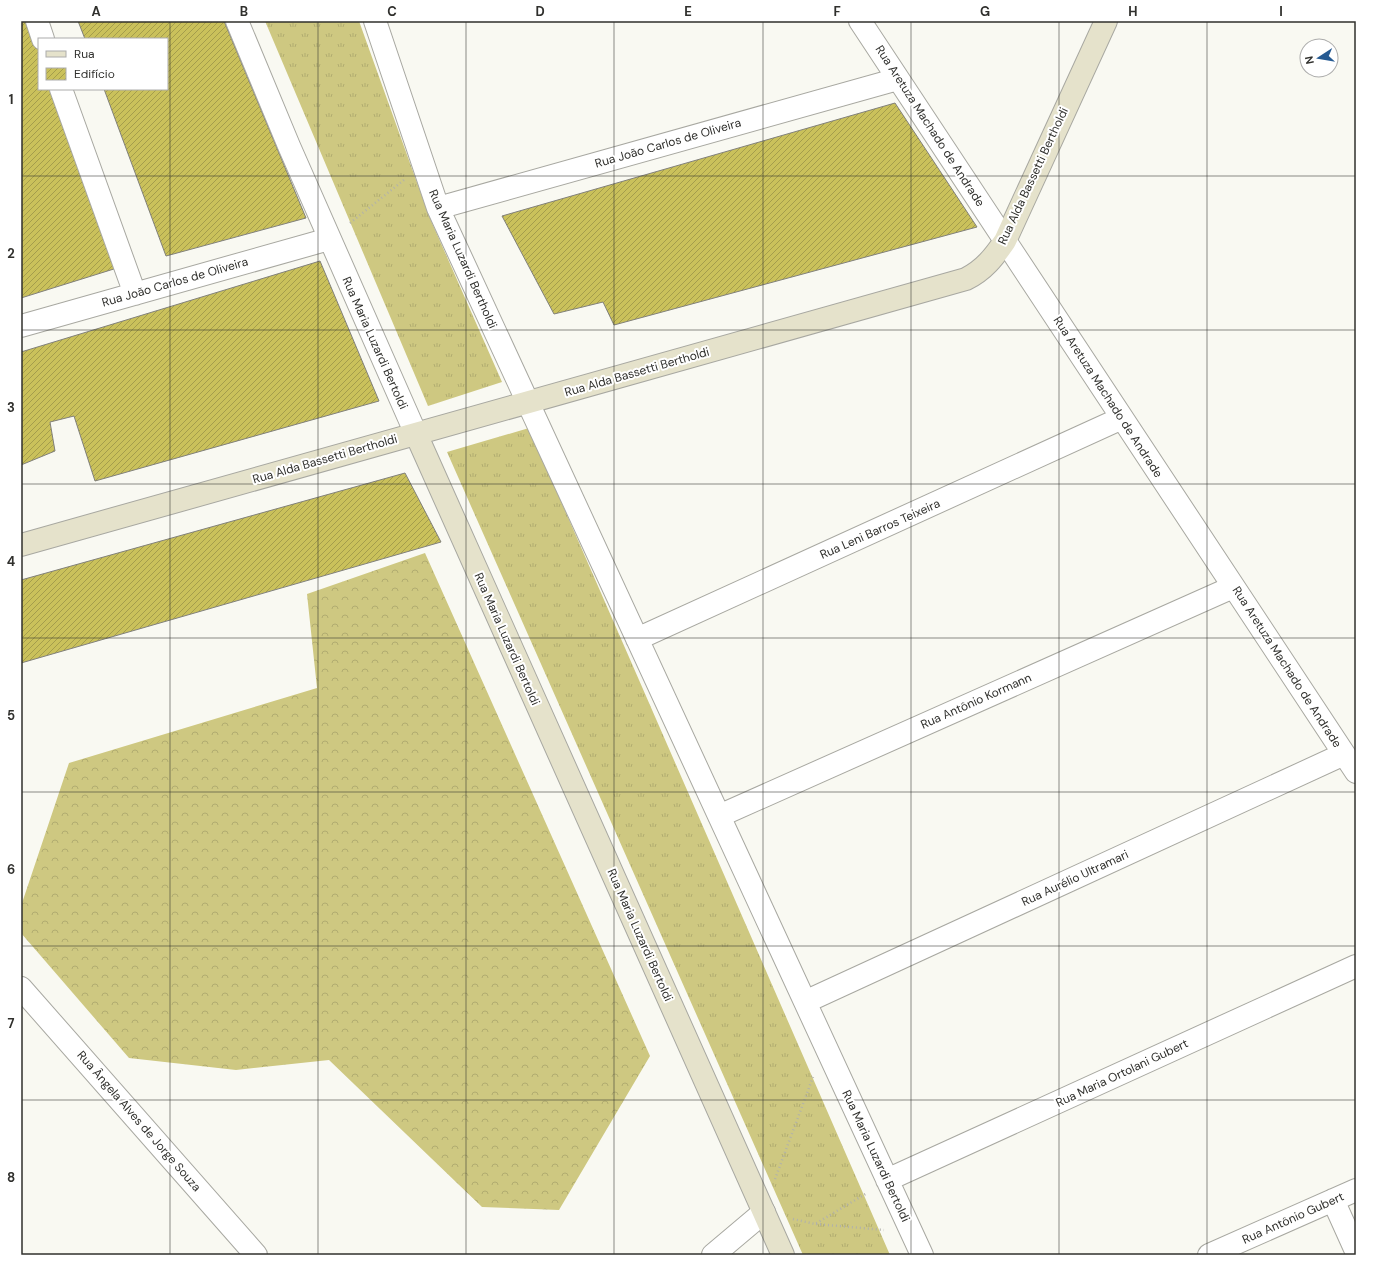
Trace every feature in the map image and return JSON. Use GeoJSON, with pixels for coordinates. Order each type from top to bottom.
{"type":"FeatureCollection","features":[{"type":"Feature","properties":{"kind":"street"},"geometry":{"type":"LineString","coordinates":[[37,21],[44,38]]}},
{"type":"Feature","properties":{"kind":"street","name":"Rua Maria Luzardi Bertoldi"},"geometry":{"type":"LineString","coordinates":[[237,21],[329,239],[783,1255]]}},
{"type":"Feature","properties":{"kind":"street","name":"Rua Maria Luzardi Bertholdi"},"geometry":{"type":"LineString","coordinates":[[375,21],[438,208],[528,402]]}},
{"type":"Feature","properties":{"kind":"street","name":"Rua Aretuza Machado de Andrade"},"geometry":{"type":"LineString","coordinates":[[860,21],[1356,772]]}},
{"type":"Feature","properties":{"kind":"street","name":"Rua Alda Bassetti Bertholdi"},"geometry":{"type":"LineString","coordinates":[[21,545],[966,279],[980,272],[993,258],[1005,240],[1106,21]]}},
{"type":"Feature","properties":{"kind":"street","name":"Rua João Carlos de Oliveira"},"geometry":{"type":"LineString","coordinates":[[438,208],[898,79]]}},
{"type":"Feature","properties":{"kind":"street"},"geometry":{"type":"LineString","coordinates":[[61,90],[135,294]]}},
{"type":"Feature","properties":{"kind":"street","name":"Rua João Carlos de Oliveira"},"geometry":{"type":"LineString","coordinates":[[21,326],[329,239]]}},
{"type":"Feature","properties":{"kind":"street","name":"Rua Maria Luzardi Bertoldi"},"geometry":{"type":"LineString","coordinates":[[528,402],[922,1255]]}},
{"type":"Feature","properties":{"kind":"street","name":"Rua Leni Barros Teixeira"},"geometry":{"type":"LineString","coordinates":[[637,639],[1122,418]]}},
{"type":"Feature","properties":{"kind":"street","name":"Rua Antônio Kormann"},"geometry":{"type":"LineString","coordinates":[[719,816],[1233,587]]}},
{"type":"Feature","properties":{"kind":"street","name":"Rua Aurélio Ultramari"},"geometry":{"type":"LineString","coordinates":[[805,1002],[1344,754]]}},
{"type":"Feature","properties":{"kind":"street","name":"Rua Maria Ortolani Gubert"},"geometry":{"type":"LineString","coordinates":[[887,1180],[1356,966]]}},
{"type":"Feature","properties":{"kind":"street","name":"Rua Ângela Alves de Jorge Souza"},"geometry":{"type":"LineString","coordinates":[[21,988],[256,1255]]}},
{"type":"Feature","properties":{"kind":"street","name":"Rua Antônio Gubert"},"geometry":{"type":"LineString","coordinates":[[1209,1255],[1356,1190]]}},
{"type":"Feature","properties":{"kind":"street"},"geometry":{"type":"LineString","coordinates":[[1332,1200],[1356,1252]]}},
{"type":"Feature","properties":{"kind":"street"},"geometry":{"type":"LineString","coordinates":[[713,1255],[764,1212]]}},
{"type":"Feature","properties":{"kind":"path"},"geometry":{"type":"LineString","coordinates":[[329,239],[423,164]]}},
{"type":"Feature","properties":{"kind":"path"},"geometry":{"type":"LineString","coordinates":[[825,1044],[764,1212],[815,1224],[911,1232]]}},
{"type":"Feature","properties":{"kind":"path"},"geometry":{"type":"LineString","coordinates":[[815,1224],[887,1180]]}},
{"type":"Feature","properties":{"kind":"green space"},"geometry":{"type":"Polygon","coordinates":[[[265,21],[359,21],[429,216],[502,382],[428,406],[265,21]]]}},
{"type":"Feature","properties":{"kind":"green space"},"geometry":{"type":"Polygon","coordinates":[[[529,428],[890,1255],[803,1255],[447,452],[529,428]]]}},
{"type":"Feature","properties":{"kind":"green space"},"geometry":{"type":"Polygon","coordinates":[[[425,553],[650,1056],[559,1210],[482,1207],[329,1060],[236,1070],[129,1058],[21,933],[21,906],[69,763],[317,688],[307,594],[425,553]]]}},
{"type":"Feature","properties":{"kind":"building"},"geometry":{"type":"Polygon","coordinates":[[[21,21],[29,21],[38,46],[38,90],[53,90],[117,268],[21,298],[21,21]]]}},
{"type":"Feature","properties":{"kind":"building"},"geometry":{"type":"Polygon","coordinates":[[[78,21],[224,21],[306,218],[166,256],[104,90],[168,90],[168,38],[85,38],[78,21]]]}},
{"type":"Feature","properties":{"kind":"building"},"geometry":{"type":"Polygon","coordinates":[[[895,103],[977,227],[614,325],[603,302],[554,314],[502,216],[895,103]]]}},
{"type":"Feature","properties":{"kind":"building"},"geometry":{"type":"Polygon","coordinates":[[[320,261],[379,401],[95,481],[74,416],[50,422],[55,451],[21,465],[21,352],[320,261]]]}},
{"type":"Feature","properties":{"kind":"building"},"geometry":{"type":"Polygon","coordinates":[[[405,473],[441,542],[21,663],[21,580],[405,473]]]}}]}
